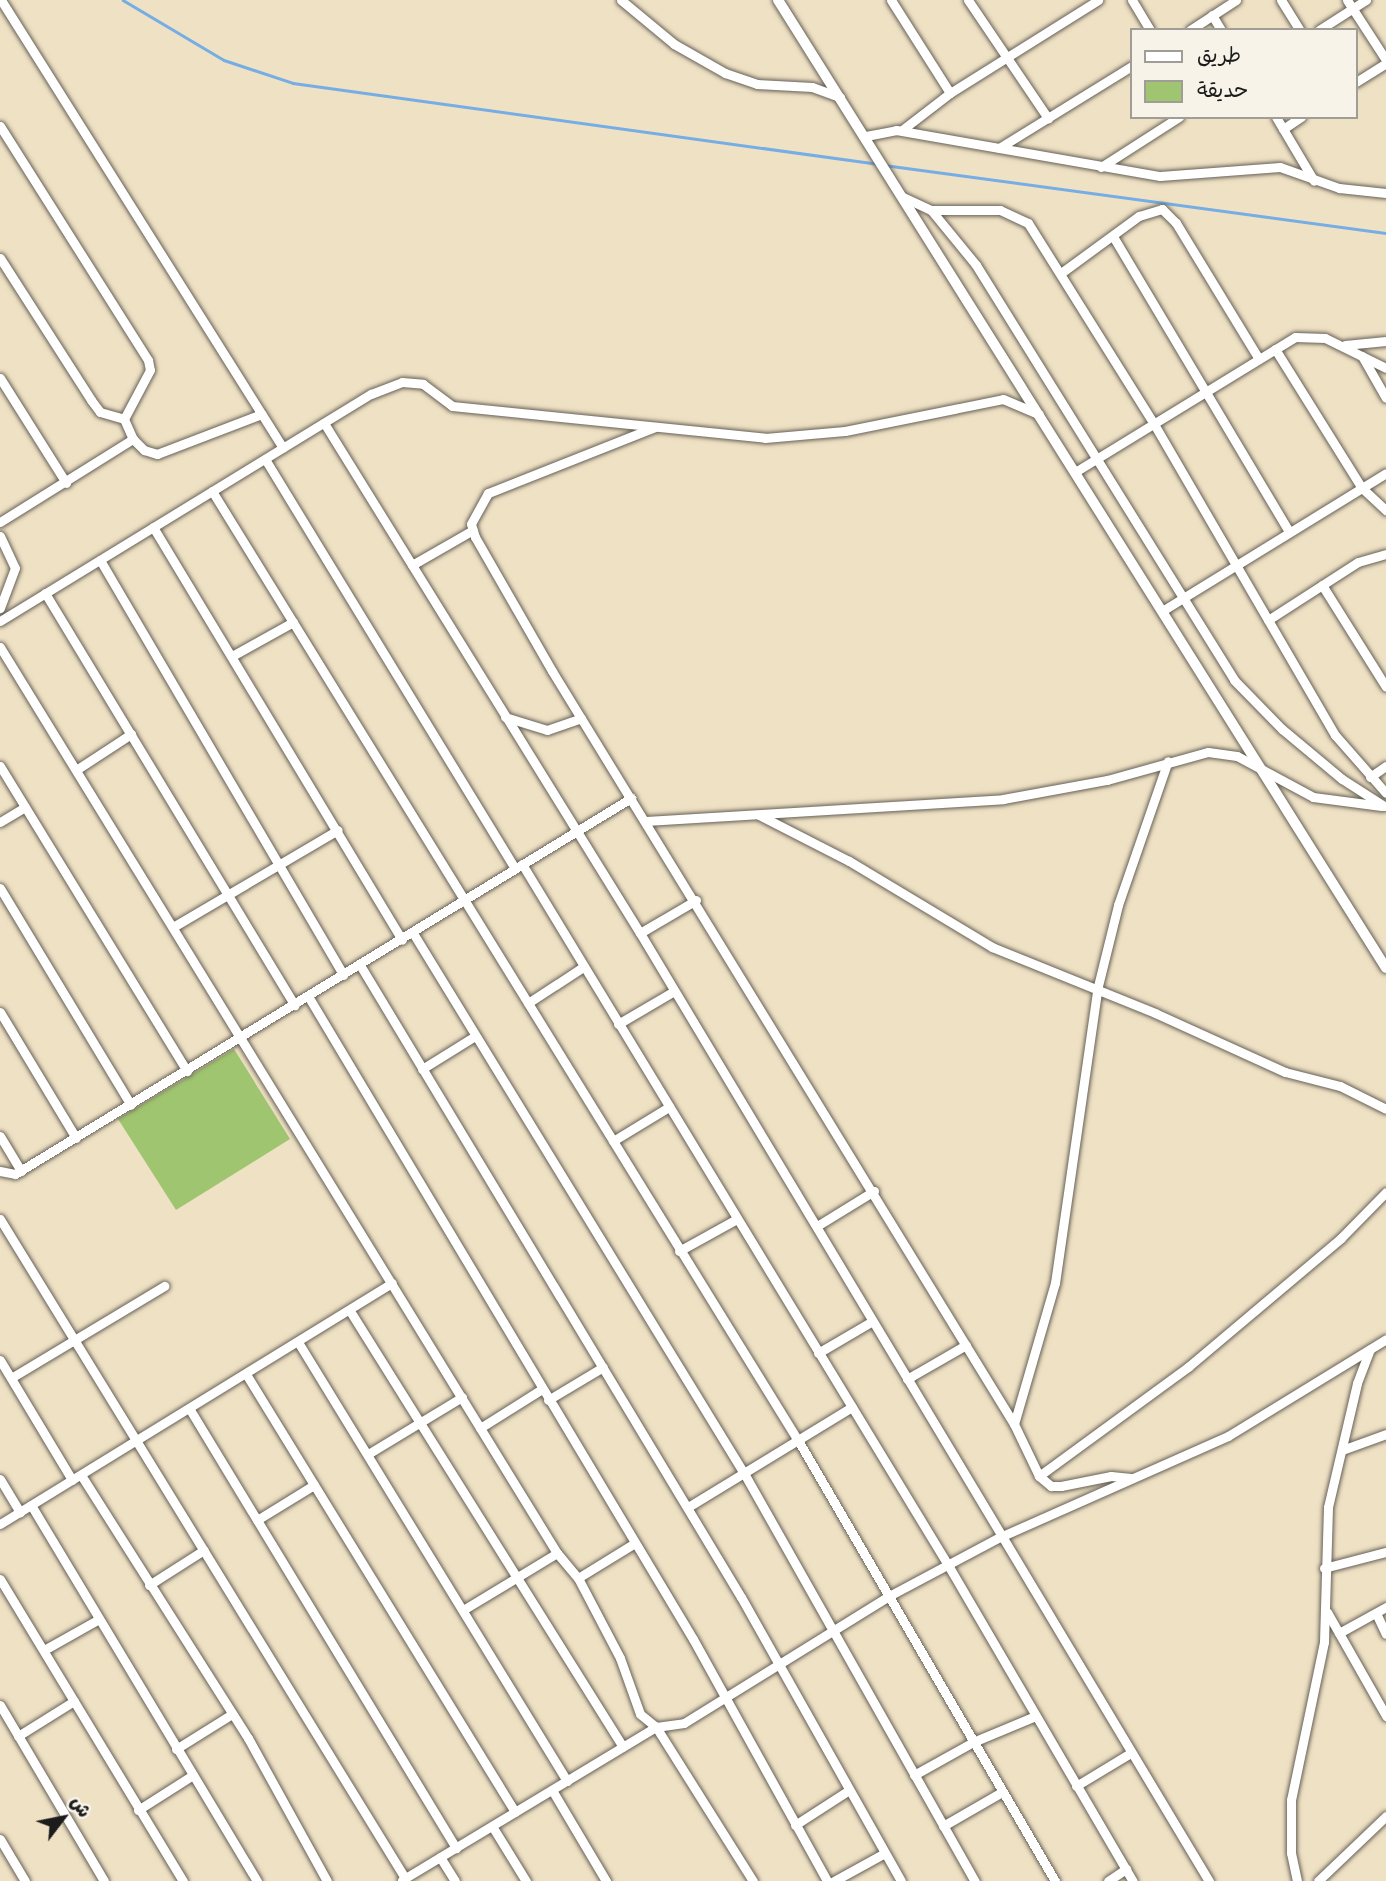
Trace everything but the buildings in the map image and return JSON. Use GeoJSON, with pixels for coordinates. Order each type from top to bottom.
{"type":"FeatureCollection","features":[{"type":"Feature","properties":{"kind":"main road"},"geometry":{"type":"LineString","coordinates":[[778,0],[866,136],[1386,968]]}},
{"type":"Feature","properties":{"kind":"street"},"geometry":{"type":"LineString","coordinates":[[1,0],[283,448]]}},
{"type":"Feature","properties":{"kind":"street"},"geometry":{"type":"LineString","coordinates":[[621,0],[674,44],[725,73],[757,84],[812,87],[841,98]]}},
{"type":"Feature","properties":{"kind":"street"},"geometry":{"type":"LineString","coordinates":[[891,0],[950,93]]}},
{"type":"Feature","properties":{"kind":"street"},"geometry":{"type":"LineString","coordinates":[[902,131],[950,93],[1098,0]]}},
{"type":"Feature","properties":{"kind":"street"},"geometry":{"type":"LineString","coordinates":[[1132,0],[1149,28]]}},
{"type":"Feature","properties":{"kind":"street"},"geometry":{"type":"LineString","coordinates":[[1192,28],[1236,0]]}},
{"type":"Feature","properties":{"kind":"street"},"geometry":{"type":"LineString","coordinates":[[1281,0],[1299,28]]}},
{"type":"Feature","properties":{"kind":"street"},"geometry":{"type":"LineString","coordinates":[[1320,28],[1350,4],[1366,0]]}},
{"type":"Feature","properties":{"kind":"street"},"geometry":{"type":"LineString","coordinates":[[970,1],[1048,117]]}},
{"type":"Feature","properties":{"kind":"street"},"geometry":{"type":"LineString","coordinates":[[1350,4],[1386,61],[1358,81]]}},
{"type":"Feature","properties":{"kind":"street"},"geometry":{"type":"LineString","coordinates":[[1212,15],[1220,28]]}},
{"type":"Feature","properties":{"kind":"street"},"geometry":{"type":"LineString","coordinates":[[999,148],[1130,66]]}},
{"type":"Feature","properties":{"kind":"street"},"geometry":{"type":"LineString","coordinates":[[1101,167],[1176,119]]}},
{"type":"Feature","properties":{"kind":"street"},"geometry":{"type":"LineString","coordinates":[[1277,119],[1314,181]]}},
{"type":"Feature","properties":{"kind":"street"},"geometry":{"type":"LineString","coordinates":[[1283,129],[1298,119]]}},
{"type":"Feature","properties":{"kind":"street"},"geometry":{"type":"LineString","coordinates":[[0,126],[148,360],[150,369],[124,418]]}},
{"type":"Feature","properties":{"kind":"street"},"geometry":{"type":"LineString","coordinates":[[866,136],[902,131],[1101,167],[1187,177],[1280,167],[1314,181],[1386,193]]}},
{"type":"Feature","properties":{"kind":"street"},"geometry":{"type":"LineString","coordinates":[[903,197],[931,210],[1000,210],[1016,215],[1028,223],[1154,424],[1335,735],[1386,793]]}},
{"type":"Feature","properties":{"kind":"street"},"geometry":{"type":"LineString","coordinates":[[1061,273],[1114,238],[1148,210],[1162,209],[1170,214],[1259,359]]}},
{"type":"Feature","properties":{"kind":"street"},"geometry":{"type":"LineString","coordinates":[[931,210],[976,265],[1223,664],[1250,696],[1342,779],[1385,806]]}},
{"type":"Feature","properties":{"kind":"street"},"geometry":{"type":"LineString","coordinates":[[1114,238],[1203,393],[1289,531]]}},
{"type":"Feature","properties":{"kind":"street"},"geometry":{"type":"LineString","coordinates":[[0,258],[100,412],[124,418]]}},
{"type":"Feature","properties":{"kind":"street"},"geometry":{"type":"LineString","coordinates":[[1075,472],[1275,349],[1307,335],[1345,345],[1386,368]]}},
{"type":"Feature","properties":{"kind":"street"},"geometry":{"type":"LineString","coordinates":[[1345,345],[1386,341]]}},
{"type":"Feature","properties":{"kind":"street"},"geometry":{"type":"LineString","coordinates":[[1275,349],[1362,488],[1386,510]]}},
{"type":"Feature","properties":{"kind":"street"},"geometry":{"type":"LineString","coordinates":[[1361,355],[1386,398]]}},
{"type":"Feature","properties":{"kind":"street"},"geometry":{"type":"LineString","coordinates":[[0,378],[66,482]]}},
{"type":"Feature","properties":{"kind":"street"},"geometry":{"type":"LineString","coordinates":[[0,621],[371,394],[402,382],[423,384],[452,406],[655,427],[801,437],[1003,399],[1039,414]]}},
{"type":"Feature","properties":{"kind":"street"},"geometry":{"type":"LineString","coordinates":[[124,418],[133,439],[144,450],[157,454],[262,414]]}},
{"type":"Feature","properties":{"kind":"street"},"geometry":{"type":"LineString","coordinates":[[324,423],[640,933],[817,1226],[871,1322],[1129,1754],[1209,1881]]}},
{"type":"Feature","properties":{"kind":"street"},"geometry":{"type":"LineString","coordinates":[[655,427],[488,493],[479,503],[473,530],[581,718],[696,900],[1014,1424],[1039,1476],[1051,1486],[1111,1476],[1133,1478]]}},
{"type":"Feature","properties":{"kind":"street"},"geometry":{"type":"LineString","coordinates":[[0,522],[133,439]]}},
{"type":"Feature","properties":{"kind":"street"},"geometry":{"type":"LineString","coordinates":[[265,459],[669,1107],[735,1220],[948,1565],[1033,1717],[1132,1881]]}},
{"type":"Feature","properties":{"kind":"street"},"geometry":{"type":"LineString","coordinates":[[1162,611],[1386,473]]}},
{"type":"Feature","properties":{"kind":"street"},"geometry":{"type":"LineString","coordinates":[[212,491],[799,1442],[1055,1881]]}},
{"type":"Feature","properties":{"kind":"street"},"geometry":{"type":"LineString","coordinates":[[153,527],[402,940]]}},
{"type":"Feature","properties":{"kind":"street"},"geometry":{"type":"LineString","coordinates":[[411,565],[473,530]]}},
{"type":"Feature","properties":{"kind":"street"},"geometry":{"type":"LineString","coordinates":[[0,536],[15,568],[11,590],[0,608]]}},
{"type":"Feature","properties":{"kind":"street"},"geometry":{"type":"LineString","coordinates":[[1268,620],[1358,562],[1386,554]]}},
{"type":"Feature","properties":{"kind":"street"},"geometry":{"type":"LineString","coordinates":[[100,559],[343,975]]}},
{"type":"Feature","properties":{"kind":"street"},"geometry":{"type":"LineString","coordinates":[[1322,585],[1386,687]]}},
{"type":"Feature","properties":{"kind":"street"},"geometry":{"type":"LineString","coordinates":[[45,593],[295,1005]]}},
{"type":"Feature","properties":{"kind":"street"},"geometry":{"type":"LineString","coordinates":[[232,656],[293,622]]}},
{"type":"Feature","properties":{"kind":"street"},"geometry":{"type":"LineString","coordinates":[[0,647],[243,1037],[557,1553],[578,1578],[620,1658],[640,1714],[656,1727],[748,1879]]}},
{"type":"Feature","properties":{"kind":"street"},"geometry":{"type":"LineString","coordinates":[[505,717],[547,730],[581,718]]}},
{"type":"Feature","properties":{"kind":"street"},"geometry":{"type":"LineString","coordinates":[[76,769],[131,734]]}},
{"type":"Feature","properties":{"kind":"street"},"geometry":{"type":"LineString","coordinates":[[646,821],[1003,799],[1107,780],[1197,753],[1224,754],[1313,797],[1385,806]]}},
{"type":"Feature","properties":{"kind":"street"},"geometry":{"type":"LineString","coordinates":[[1014,1424],[1055,1283],[1097,990],[1118,905],[1168,761]]}},
{"type":"Feature","properties":{"kind":"street"},"geometry":{"type":"LineString","coordinates":[[0,766],[187,1071]]}},
{"type":"Feature","properties":{"kind":"street"},"geometry":{"type":"LineString","coordinates":[[1370,777],[1386,766]]}},
{"type":"Feature","properties":{"kind":"street"},"geometry":{"type":"LineString","coordinates":[[0,1171],[21,1171],[632,798]]}},
{"type":"Feature","properties":{"kind":"street"},"geometry":{"type":"LineString","coordinates":[[0,822],[25,807]]}},
{"type":"Feature","properties":{"kind":"street"},"geometry":{"type":"LineString","coordinates":[[757,814],[849,861],[992,947],[1285,1072],[1340,1086],[1386,1109]]}},
{"type":"Feature","properties":{"kind":"street"},"geometry":{"type":"LineString","coordinates":[[173,927],[338,830]]}},
{"type":"Feature","properties":{"kind":"street"},"geometry":{"type":"LineString","coordinates":[[0,888],[131,1105]]}},
{"type":"Feature","properties":{"kind":"street"},"geometry":{"type":"LineString","coordinates":[[640,933],[696,900]]}},
{"type":"Feature","properties":{"kind":"street"},"geometry":{"type":"LineString","coordinates":[[414,933],[744,1475],[975,1881]]}},
{"type":"Feature","properties":{"kind":"street"},"geometry":{"type":"LineString","coordinates":[[360,965],[688,1507],[901,1881]]}},
{"type":"Feature","properties":{"kind":"street"},"geometry":{"type":"LineString","coordinates":[[528,1003],[583,967]]}},
{"type":"Feature","properties":{"kind":"street"},"geometry":{"type":"LineString","coordinates":[[618,1024],[674,991]]}},
{"type":"Feature","properties":{"kind":"street"},"geometry":{"type":"LineString","coordinates":[[308,996],[635,1543],[827,1881]]}},
{"type":"Feature","properties":{"kind":"street"},"geometry":{"type":"LineString","coordinates":[[0,1012],[76,1138]]}},
{"type":"Feature","properties":{"kind":"street"},"geometry":{"type":"LineString","coordinates":[[422,1069],[475,1035]]}},
{"type":"Feature","properties":{"kind":"street"},"geometry":{"type":"LineString","coordinates":[[613,1141],[669,1107]]}},
{"type":"Feature","properties":{"kind":"street"},"geometry":{"type":"LineString","coordinates":[[0,1136],[21,1171]]}},
{"type":"Feature","properties":{"kind":"street"},"geometry":{"type":"LineString","coordinates":[[817,1226],[874,1191]]}},
{"type":"Feature","properties":{"kind":"street"},"geometry":{"type":"LineString","coordinates":[[1039,1476],[1188,1367],[1342,1238],[1386,1192]]}},
{"type":"Feature","properties":{"kind":"street"},"geometry":{"type":"LineString","coordinates":[[0,1219],[204,1550],[402,1880],[656,1727],[684,1723],[778,1662],[887,1597],[1000,1537],[1228,1436],[1386,1339]]}},
{"type":"Feature","properties":{"kind":"street"},"geometry":{"type":"LineString","coordinates":[[679,1251],[735,1220]]}},
{"type":"Feature","properties":{"kind":"street"},"geometry":{"type":"LineString","coordinates":[[0,1524],[392,1283]]}},
{"type":"Feature","properties":{"kind":"street"},"geometry":{"type":"LineString","coordinates":[[11,1378],[164,1286]]}},
{"type":"Feature","properties":{"kind":"street"},"geometry":{"type":"LineString","coordinates":[[350,1311],[623,1747]]}},
{"type":"Feature","properties":{"kind":"street"},"geometry":{"type":"LineString","coordinates":[[818,1353],[871,1322]]}},
{"type":"Feature","properties":{"kind":"street"},"geometry":{"type":"LineString","coordinates":[[298,1342],[567,1781]]}},
{"type":"Feature","properties":{"kind":"street"},"geometry":{"type":"LineString","coordinates":[[907,1379],[966,1345]]}},
{"type":"Feature","properties":{"kind":"street"},"geometry":{"type":"LineString","coordinates":[[1297,1881],[1290,1853],[1291,1800],[1319,1667],[1326,1611],[1324,1568],[1328,1507],[1357,1383],[1370,1349]]}},
{"type":"Feature","properties":{"kind":"street"},"geometry":{"type":"LineString","coordinates":[[0,1360],[232,1714],[327,1881]]}},
{"type":"Feature","properties":{"kind":"street"},"geometry":{"type":"LineString","coordinates":[[548,1400],[603,1367]]}},
{"type":"Feature","properties":{"kind":"street"},"geometry":{"type":"LineString","coordinates":[[246,1374],[515,1812]]}},
{"type":"Feature","properties":{"kind":"street"},"geometry":{"type":"LineString","coordinates":[[480,1428],[542,1389]]}},
{"type":"Feature","properties":{"kind":"street"},"geometry":{"type":"LineString","coordinates":[[368,1454],[462,1397]]}},
{"type":"Feature","properties":{"kind":"street"},"geometry":{"type":"LineString","coordinates":[[189,1408],[456,1847]]}},
{"type":"Feature","properties":{"kind":"street"},"geometry":{"type":"LineString","coordinates":[[688,1507],[852,1408]]}},
{"type":"Feature","properties":{"kind":"street"},"geometry":{"type":"LineString","coordinates":[[1342,1450],[1386,1434]]}},
{"type":"Feature","properties":{"kind":"street"},"geometry":{"type":"LineString","coordinates":[[0,1479],[20,1512]]}},
{"type":"Feature","properties":{"kind":"street"},"geometry":{"type":"LineString","coordinates":[[257,1520],[314,1485]]}},
{"type":"Feature","properties":{"kind":"street"},"geometry":{"type":"LineString","coordinates":[[31,1505],[257,1881]]}},
{"type":"Feature","properties":{"kind":"street"},"geometry":{"type":"LineString","coordinates":[[578,1578],[635,1543]]}},
{"type":"Feature","properties":{"kind":"street"},"geometry":{"type":"LineString","coordinates":[[149,1585],[204,1550]]}},
{"type":"Feature","properties":{"kind":"street"},"geometry":{"type":"LineString","coordinates":[[1324,1568],[1386,1552]]}},
{"type":"Feature","properties":{"kind":"street"},"geometry":{"type":"LineString","coordinates":[[463,1610],[557,1553]]}},
{"type":"Feature","properties":{"kind":"street"},"geometry":{"type":"LineString","coordinates":[[0,1579],[183,1881]]}},
{"type":"Feature","properties":{"kind":"street"},"geometry":{"type":"LineString","coordinates":[[1339,1633],[1386,1607]]}},
{"type":"Feature","properties":{"kind":"street"},"geometry":{"type":"LineString","coordinates":[[1326,1611],[1386,1716]]}},
{"type":"Feature","properties":{"kind":"street"},"geometry":{"type":"LineString","coordinates":[[1376,1613],[1386,1634]]}},
{"type":"Feature","properties":{"kind":"street"},"geometry":{"type":"LineString","coordinates":[[44,1650],[99,1619]]}},
{"type":"Feature","properties":{"kind":"street"},"geometry":{"type":"LineString","coordinates":[[18,1736],[74,1701]]}},
{"type":"Feature","properties":{"kind":"street"},"geometry":{"type":"LineString","coordinates":[[0,1705],[103,1881]]}},
{"type":"Feature","properties":{"kind":"street"},"geometry":{"type":"LineString","coordinates":[[176,1749],[232,1714]]}},
{"type":"Feature","properties":{"kind":"street"},"geometry":{"type":"LineString","coordinates":[[914,1775],[973,1742],[1033,1717]]}},
{"type":"Feature","properties":{"kind":"street"},"geometry":{"type":"LineString","coordinates":[[1076,1786],[1129,1754]]}},
{"type":"Feature","properties":{"kind":"street"},"geometry":{"type":"LineString","coordinates":[[138,1810],[192,1775]]}},
{"type":"Feature","properties":{"kind":"street"},"geometry":{"type":"LineString","coordinates":[[552,1790],[606,1881]]}},
{"type":"Feature","properties":{"kind":"street"},"geometry":{"type":"LineString","coordinates":[[795,1825],[849,1790]]}},
{"type":"Feature","properties":{"kind":"street"},"geometry":{"type":"LineString","coordinates":[[943,1826],[1002,1792]]}},
{"type":"Feature","properties":{"kind":"street"},"geometry":{"type":"LineString","coordinates":[[1318,1881],[1386,1816]]}},
{"type":"Feature","properties":{"kind":"street"},"geometry":{"type":"LineString","coordinates":[[492,1826],[526,1881]]}},
{"type":"Feature","properties":{"kind":"street"},"geometry":{"type":"LineString","coordinates":[[0,1839],[25,1881]]}},
{"type":"Feature","properties":{"kind":"street"},"geometry":{"type":"LineString","coordinates":[[834,1881],[885,1853]]}},
{"type":"Feature","properties":{"kind":"street"},"geometry":{"type":"LineString","coordinates":[[440,1857],[455,1881]]}},
{"type":"Feature","properties":{"kind":"street"},"geometry":{"type":"LineString","coordinates":[[1108,1881],[1126,1870]]}},
{"type":"Feature","properties":{"kind":"green space"},"geometry":{"type":"Polygon","coordinates":[[[234,1049],[290,1139],[176,1210],[118,1119],[234,1049]]]}},
{"type":"Feature","properties":{"kind":"waterway"},"geometry":{"type":"LineString","coordinates":[[123,0],[224,60],[293,83],[878,164]]}},
{"type":"Feature","properties":{"kind":"waterway"},"geometry":{"type":"LineString","coordinates":[[884,165],[1386,233]]}}]}
